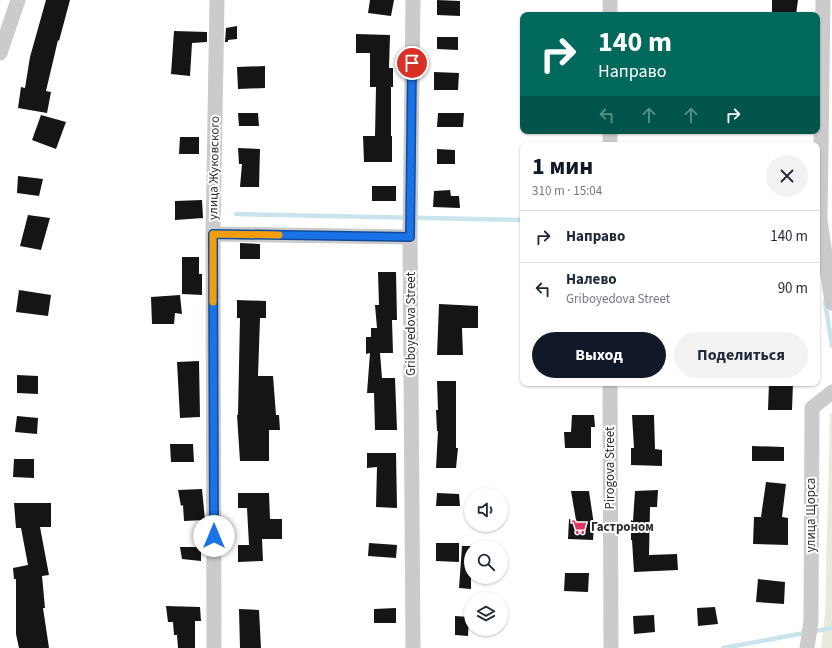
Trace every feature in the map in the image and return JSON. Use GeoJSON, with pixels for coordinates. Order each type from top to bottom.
{"type":"FeatureCollection","features":[{"type":"Feature","properties":{"kind":"street"},"geometry":{"type":"LineString","coordinates":[[0,52],[18,0]]}},
{"type":"Feature","properties":{"kind":"street","name":"улица Жуковского"},"geometry":{"type":"LineString","coordinates":[[214,648],[213,234],[217,0]]}},
{"type":"Feature","properties":{"kind":"street","name":"Griboyedova Street"},"geometry":{"type":"LineString","coordinates":[[413,0],[410,237],[413,648]]}},
{"type":"Feature","properties":{"kind":"street"},"geometry":{"type":"LineString","coordinates":[[610,0],[610,12]]}},
{"type":"Feature","properties":{"kind":"street"},"geometry":{"type":"LineString","coordinates":[[823,0],[820,220],[832,303]]}},
{"type":"Feature","properties":{"kind":"street"},"geometry":{"type":"LineString","coordinates":[[213,234],[410,237]]}},
{"type":"Feature","properties":{"kind":"street","name":"Pirogova Street"},"geometry":{"type":"LineString","coordinates":[[610,386],[611,648]]}},
{"type":"Feature","properties":{"kind":"street","name":"улица Щорса"},"geometry":{"type":"LineString","coordinates":[[807,648],[811,621],[812,408],[832,392]]}},
{"type":"Feature","properties":{"kind":"shaded area"},"geometry":{"type":"Polygon","coordinates":[[[832,413],[832,648],[821,648],[825,615],[830,414],[832,413]]]}},
{"type":"Feature","properties":{"kind":"building"},"geometry":{"type":"Polygon","coordinates":[[[46,0],[70,0],[59,41],[58,40],[46,91],[51,92],[47,113],[18,108],[21,87],[25,88],[30,57],[46,0]]]}},
{"type":"Feature","properties":{"kind":"building"},"geometry":{"type":"Polygon","coordinates":[[[370,0],[394,0],[391,16],[368,13],[370,0]]]}},
{"type":"Feature","properties":{"kind":"building"},"geometry":{"type":"Polygon","coordinates":[[[437,0],[460,1],[460,16],[437,15],[437,0]]]}},
{"type":"Feature","properties":{"kind":"building"},"geometry":{"type":"Polygon","coordinates":[[[772,0],[798,0],[796,12],[772,12],[772,0]]]}},
{"type":"Feature","properties":{"kind":"building"},"geometry":{"type":"Polygon","coordinates":[[[237,26],[237,39],[228,40],[228,42],[225,42],[226,28],[237,26]]]}},
{"type":"Feature","properties":{"kind":"building"},"geometry":{"type":"Polygon","coordinates":[[[174,31],[207,32],[207,42],[192,43],[190,76],[171,74],[174,31]]]}},
{"type":"Feature","properties":{"kind":"building"},"geometry":{"type":"Polygon","coordinates":[[[356,34],[390,35],[389,68],[393,68],[393,87],[391,87],[392,162],[364,162],[363,136],[375,136],[376,87],[370,87],[370,53],[356,53],[356,34]]]}},
{"type":"Feature","properties":{"kind":"building"},"geometry":{"type":"Polygon","coordinates":[[[437,37],[458,37],[458,50],[437,49],[437,37]]]}},
{"type":"Feature","properties":{"kind":"building"},"geometry":{"type":"Polygon","coordinates":[[[265,66],[265,88],[238,89],[237,67],[265,66]]]}},
{"type":"Feature","properties":{"kind":"building"},"geometry":{"type":"Polygon","coordinates":[[[434,72],[459,73],[458,90],[434,90],[434,72]]]}},
{"type":"Feature","properties":{"kind":"building"},"geometry":{"type":"Polygon","coordinates":[[[238,113],[258,113],[259,126],[239,126],[238,113]]]}},
{"type":"Feature","properties":{"kind":"building"},"geometry":{"type":"Polygon","coordinates":[[[438,113],[464,113],[463,127],[437,127],[438,113]]]}},
{"type":"Feature","properties":{"kind":"building"},"geometry":{"type":"Polygon","coordinates":[[[41,115],[66,122],[56,149],[32,140],[41,115]]]}},
{"type":"Feature","properties":{"kind":"building"},"geometry":{"type":"Polygon","coordinates":[[[180,137],[199,137],[199,154],[179,154],[180,137]]]}},
{"type":"Feature","properties":{"kind":"building"},"geometry":{"type":"Polygon","coordinates":[[[238,148],[260,149],[259,187],[240,187],[242,164],[239,164],[238,148]]]}},
{"type":"Feature","properties":{"kind":"building"},"geometry":{"type":"Polygon","coordinates":[[[437,149],[455,150],[455,164],[437,164],[437,149]]]}},
{"type":"Feature","properties":{"kind":"building"},"geometry":{"type":"Polygon","coordinates":[[[18,176],[43,179],[39,196],[17,193],[18,176]]]}},
{"type":"Feature","properties":{"kind":"building"},"geometry":{"type":"Polygon","coordinates":[[[372,186],[396,186],[396,201],[372,201],[372,186]]]}},
{"type":"Feature","properties":{"kind":"building"},"geometry":{"type":"Polygon","coordinates":[[[450,190],[451,196],[459,196],[460,208],[433,207],[434,191],[450,190]]]}},
{"type":"Feature","properties":{"kind":"building"},"geometry":{"type":"Polygon","coordinates":[[[202,200],[203,218],[175,220],[175,201],[202,200]]]}},
{"type":"Feature","properties":{"kind":"building"},"geometry":{"type":"Polygon","coordinates":[[[28,215],[50,218],[41,250],[20,246],[28,215]]]}},
{"type":"Feature","properties":{"kind":"building"},"geometry":{"type":"Polygon","coordinates":[[[240,243],[260,244],[260,259],[240,259],[240,243]]]}},
{"type":"Feature","properties":{"kind":"building"},"geometry":{"type":"Polygon","coordinates":[[[182,257],[199,257],[199,274],[202,274],[202,295],[182,294],[182,257]]]}},
{"type":"Feature","properties":{"kind":"building"},"geometry":{"type":"Polygon","coordinates":[[[378,272],[396,272],[397,320],[392,320],[393,353],[380,353],[382,378],[395,378],[397,430],[375,430],[374,393],[367,393],[370,353],[366,354],[366,337],[371,337],[371,328],[377,328],[375,305],[379,305],[378,272]]]}},
{"type":"Feature","properties":{"kind":"building"},"geometry":{"type":"Polygon","coordinates":[[[19,290],[51,295],[48,316],[16,312],[19,290]]]}},
{"type":"Feature","properties":{"kind":"building"},"geometry":{"type":"Polygon","coordinates":[[[180,295],[182,314],[175,313],[174,324],[152,324],[151,297],[180,295]]]}},
{"type":"Feature","properties":{"kind":"building"},"geometry":{"type":"Polygon","coordinates":[[[237,300],[266,301],[266,318],[260,318],[258,376],[273,376],[276,415],[279,415],[280,430],[269,430],[269,461],[240,461],[237,415],[240,318],[237,318],[237,300]]]}},
{"type":"Feature","properties":{"kind":"building"},"geometry":{"type":"Polygon","coordinates":[[[439,304],[478,306],[478,328],[462,328],[463,355],[437,355],[439,304]]]}},
{"type":"Feature","properties":{"kind":"building"},"geometry":{"type":"Polygon","coordinates":[[[199,361],[200,417],[180,418],[177,362],[199,361]]]}},
{"type":"Feature","properties":{"kind":"building"},"geometry":{"type":"Polygon","coordinates":[[[17,375],[38,376],[38,394],[17,393],[17,375]]]}},
{"type":"Feature","properties":{"kind":"building"},"geometry":{"type":"Polygon","coordinates":[[[437,381],[456,381],[456,448],[458,448],[456,468],[436,468],[438,431],[436,410],[438,410],[437,381]]]}},
{"type":"Feature","properties":{"kind":"building"},"geometry":{"type":"Polygon","coordinates":[[[769,386],[793,386],[792,410],[768,410],[769,386]]]}},
{"type":"Feature","properties":{"kind":"building"},"geometry":{"type":"Polygon","coordinates":[[[572,415],[594,415],[595,427],[591,427],[591,448],[565,448],[564,432],[571,432],[572,415]]]}},
{"type":"Feature","properties":{"kind":"building"},"geometry":{"type":"Polygon","coordinates":[[[632,415],[654,415],[655,449],[662,450],[662,466],[631,465],[631,448],[634,448],[632,415]]]}},
{"type":"Feature","properties":{"kind":"building"},"geometry":{"type":"Polygon","coordinates":[[[17,416],[38,418],[37,434],[15,432],[17,416]]]}},
{"type":"Feature","properties":{"kind":"building"},"geometry":{"type":"Polygon","coordinates":[[[170,444],[193,444],[194,462],[171,462],[170,444]]]}},
{"type":"Feature","properties":{"kind":"building"},"geometry":{"type":"Polygon","coordinates":[[[752,446],[784,447],[784,461],[752,461],[752,446]]]}},
{"type":"Feature","properties":{"kind":"building"},"geometry":{"type":"Polygon","coordinates":[[[367,453],[396,453],[397,508],[376,507],[377,467],[367,468],[367,453]]]}},
{"type":"Feature","properties":{"kind":"building"},"geometry":{"type":"Polygon","coordinates":[[[14,459],[34,459],[34,478],[13,477],[14,459]]]}},
{"type":"Feature","properties":{"kind":"building"},"geometry":{"type":"Polygon","coordinates":[[[766,482],[786,484],[782,517],[788,518],[788,545],[753,544],[754,517],[761,517],[766,482]]]}},
{"type":"Feature","properties":{"kind":"building"},"geometry":{"type":"Polygon","coordinates":[[[202,489],[205,520],[184,521],[183,505],[181,506],[178,490],[202,489]]]}},
{"type":"Feature","properties":{"kind":"building"},"geometry":{"type":"Polygon","coordinates":[[[658,490],[657,507],[650,507],[649,555],[677,554],[678,570],[634,572],[631,520],[633,521],[635,491],[658,490]]]}},
{"type":"Feature","properties":{"kind":"building"},"geometry":{"type":"Polygon","coordinates":[[[571,491],[589,491],[594,525],[593,540],[568,539],[569,519],[576,520],[571,491]]]}},
{"type":"Feature","properties":{"kind":"building"},"geometry":{"type":"Polygon","coordinates":[[[238,493],[269,493],[270,519],[282,519],[282,539],[262,539],[263,561],[238,562],[238,545],[249,545],[247,508],[238,508],[238,493]]]}},
{"type":"Feature","properties":{"kind":"building"},"geometry":{"type":"Polygon","coordinates":[[[437,493],[459,494],[460,506],[436,506],[437,493]]]}},
{"type":"Feature","properties":{"kind":"building"},"geometry":{"type":"Polygon","coordinates":[[[14,503],[51,503],[51,527],[40,527],[49,575],[42,576],[45,608],[43,608],[49,648],[19,648],[16,634],[16,579],[14,579],[13,568],[28,565],[21,528],[16,528],[14,503]]]}},
{"type":"Feature","properties":{"kind":"building"},"geometry":{"type":"Polygon","coordinates":[[[369,543],[397,545],[396,558],[368,556],[369,543]]]}},
{"type":"Feature","properties":{"kind":"building"},"geometry":{"type":"Polygon","coordinates":[[[436,543],[459,543],[459,562],[436,561],[436,543]]]}},
{"type":"Feature","properties":{"kind":"building"},"geometry":{"type":"Polygon","coordinates":[[[462,546],[464,546],[464,584],[471,584],[471,589],[459,588],[462,546]]]}},
{"type":"Feature","properties":{"kind":"building"},"geometry":{"type":"Polygon","coordinates":[[[180,547],[201,547],[201,561],[182,559],[180,547]]]}},
{"type":"Feature","properties":{"kind":"building"},"geometry":{"type":"Polygon","coordinates":[[[565,573],[589,573],[588,592],[564,591],[565,573]]]}},
{"type":"Feature","properties":{"kind":"building"},"geometry":{"type":"Polygon","coordinates":[[[758,579],[785,582],[784,604],[756,602],[758,579]]]}},
{"type":"Feature","properties":{"kind":"building"},"geometry":{"type":"Polygon","coordinates":[[[166,606],[200,607],[201,621],[195,621],[195,648],[178,648],[177,635],[174,635],[173,622],[168,622],[166,606]]]}},
{"type":"Feature","properties":{"kind":"building"},"geometry":{"type":"Polygon","coordinates":[[[715,607],[718,624],[698,626],[697,608],[715,607]]]}},
{"type":"Feature","properties":{"kind":"building"},"geometry":{"type":"Polygon","coordinates":[[[396,608],[396,623],[374,623],[374,609],[396,608]]]}},
{"type":"Feature","properties":{"kind":"building"},"geometry":{"type":"Polygon","coordinates":[[[239,609],[259,610],[261,648],[240,648],[239,609]]]}},
{"type":"Feature","properties":{"kind":"building"},"geometry":{"type":"Polygon","coordinates":[[[654,615],[655,632],[634,634],[633,616],[654,615]]]}},
{"type":"Feature","properties":{"kind":"building"},"geometry":{"type":"Polygon","coordinates":[[[455,616],[464,617],[464,636],[455,635],[455,616]]]}},
{"type":"Feature","properties":{"kind":"waterway"},"geometry":{"type":"LineString","coordinates":[[236,214],[520,220]]}},
{"type":"Feature","properties":{"kind":"waterway"},"geometry":{"type":"LineString","coordinates":[[825,302],[832,346]]}},
{"type":"Feature","properties":{"kind":"waterway"},"geometry":{"type":"LineString","coordinates":[[723,648],[832,628]]}},
{"type":"Feature","properties":{"kind":"slow traffic"},"geometry":{"type":"LineString","coordinates":[[213,302],[213,234],[279,235]]}},
{"type":"Feature","properties":{"kind":"place","name":"Гастроном"},"geometry":{"type":"Point","coordinates":[579,527]}},
{"type":"Feature","properties":{"kind":"route"},"geometry":{"type":"LineString","coordinates":[[214,536],[213,234],[410,237],[412,63]]}}]}
